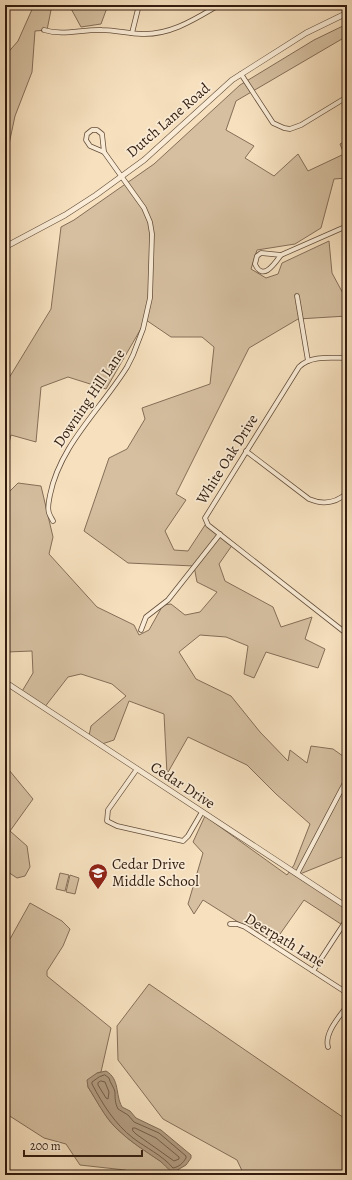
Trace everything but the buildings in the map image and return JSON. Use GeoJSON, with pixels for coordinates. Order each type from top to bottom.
{"type":"FeatureCollection","features":[{"type":"Feature","properties":{"kind":"street"},"geometry":{"type":"LineString","coordinates":[[132,34],[139,5]]}},
{"type":"Feature","properties":{"kind":"street"},"geometry":{"type":"LineString","coordinates":[[44,30],[56,33],[102,30],[132,34],[154,34],[178,28],[219,5]]}},
{"type":"Feature","properties":{"kind":"street","name":"Dutch Lane Road"},"geometry":{"type":"LineString","coordinates":[[5,247],[65,215],[150,155],[219,91],[241,74],[306,33],[347,13]]}},
{"type":"Feature","properties":{"kind":"street"},"geometry":{"type":"LineString","coordinates":[[241,74],[274,122],[284,128],[290,129],[301,125],[347,97]]}},
{"type":"Feature","properties":{"kind":"street"},"geometry":{"type":"LineString","coordinates":[[97,130],[102,134],[104,152],[88,144],[86,136],[89,132],[97,130]]}},
{"type":"Feature","properties":{"kind":"street","name":"Downing Hill Lane"},"geometry":{"type":"LineString","coordinates":[[53,521],[49,514],[49,504],[55,479],[61,463],[80,432],[127,367],[139,342],[147,314],[151,277],[151,228],[144,208],[104,152]]}},
{"type":"Feature","properties":{"kind":"street"},"geometry":{"type":"LineString","coordinates":[[281,254],[267,271],[262,271],[256,266],[255,259],[261,253],[281,254],[347,226]]}},
{"type":"Feature","properties":{"kind":"street"},"geometry":{"type":"LineString","coordinates":[[297,296],[308,361],[316,359],[347,358]]}},
{"type":"Feature","properties":{"kind":"street","name":"White Oak Drive"},"geometry":{"type":"LineString","coordinates":[[308,361],[300,366],[295,372],[246,451],[206,516],[207,524],[347,634]]}},
{"type":"Feature","properties":{"kind":"street"},"geometry":{"type":"LineString","coordinates":[[246,451],[306,497],[314,501],[323,503],[333,502],[347,493]]}},
{"type":"Feature","properties":{"kind":"street"},"geometry":{"type":"LineString","coordinates":[[141,630],[146,617],[168,600],[220,534]]}},
{"type":"Feature","properties":{"kind":"street","name":"Cedar Drive"},"geometry":{"type":"LineString","coordinates":[[5,682],[347,907]]}},
{"type":"Feature","properties":{"kind":"street"},"geometry":{"type":"LineString","coordinates":[[137,769],[107,812],[107,821],[117,826],[183,840],[188,836],[202,812]]}},
{"type":"Feature","properties":{"kind":"street"},"geometry":{"type":"LineString","coordinates":[[297,874],[347,779]]}},
{"type":"Feature","properties":{"kind":"street"},"geometry":{"type":"LineString","coordinates":[[313,971],[347,919]]}},
{"type":"Feature","properties":{"kind":"street","name":"Deerpath Lane"},"geometry":{"type":"LineString","coordinates":[[230,924],[237,924],[245,927],[347,993]]}},
{"type":"Feature","properties":{"kind":"street"},"geometry":{"type":"LineString","coordinates":[[328,1047],[327,1042],[331,1031],[347,1006]]}},
{"type":"Feature","properties":{"kind":"shaded area"},"geometry":{"type":"Polygon","coordinates":[[[34,5],[52,5],[47,30],[35,31],[32,72],[15,116],[5,163],[5,56],[18,41],[34,5]]]}},
{"type":"Feature","properties":{"kind":"shaded area"},"geometry":{"type":"Polygon","coordinates":[[[69,5],[108,5],[101,24],[81,27],[69,5]]]}},
{"type":"Feature","properties":{"kind":"shaded area"},"geometry":{"type":"Polygon","coordinates":[[[347,24],[347,36],[236,101],[226,130],[254,146],[245,158],[274,176],[298,154],[308,171],[344,154],[340,144],[347,140],[347,178],[334,179],[321,228],[295,244],[257,250],[251,269],[266,278],[278,274],[282,263],[329,241],[332,273],[347,300],[347,316],[298,319],[249,348],[176,494],[186,500],[165,531],[174,550],[188,551],[207,522],[233,544],[219,564],[225,581],[273,607],[281,627],[312,617],[305,639],[325,649],[318,668],[266,652],[254,678],[244,674],[248,646],[226,637],[200,635],[179,652],[196,679],[231,696],[260,732],[288,761],[290,750],[307,763],[311,746],[333,749],[347,759],[347,855],[300,874],[347,905],[347,928],[304,900],[273,944],[203,900],[194,914],[188,904],[203,853],[193,842],[205,816],[287,875],[294,865],[310,824],[276,794],[247,765],[188,737],[167,774],[164,714],[129,701],[114,740],[102,744],[89,736],[91,726],[126,696],[112,684],[81,674],[68,677],[44,708],[21,693],[33,673],[32,651],[7,652],[5,656],[5,491],[10,491],[18,483],[41,486],[53,537],[49,554],[97,607],[134,625],[139,635],[149,630],[163,605],[171,604],[185,615],[200,612],[217,592],[197,582],[194,566],[128,563],[84,531],[109,458],[127,449],[145,419],[142,408],[210,384],[214,347],[202,337],[171,337],[146,320],[106,389],[68,377],[41,387],[36,442],[11,435],[8,447],[5,445],[5,379],[9,378],[51,309],[61,227],[74,220],[154,164],[240,85],[314,40],[347,24]]]}},
{"type":"Feature","properties":{"kind":"shaded area"},"geometry":{"type":"Polygon","coordinates":[[[5,769],[9,770],[33,799],[10,831],[27,846],[30,867],[25,876],[17,878],[5,870],[5,769]]]}},
{"type":"Feature","properties":{"kind":"shaded area"},"geometry":{"type":"Polygon","coordinates":[[[60,873],[69,875],[65,891],[56,889],[60,873]]]}},
{"type":"Feature","properties":{"kind":"shaded area"},"geometry":{"type":"Polygon","coordinates":[[[70,875],[79,878],[75,894],[66,892],[70,875]]]}},
{"type":"Feature","properties":{"kind":"shaded area"},"geometry":{"type":"Polygon","coordinates":[[[30,903],[62,921],[70,929],[63,946],[47,971],[47,976],[111,1028],[101,1072],[97,1073],[88,1087],[108,1119],[116,1128],[131,1141],[163,1163],[173,1172],[173,1175],[139,1175],[125,1170],[80,1165],[66,1144],[44,1138],[5,1113],[5,939],[10,939],[30,903]]]}},
{"type":"Feature","properties":{"kind":"shaded area"},"geometry":{"type":"Polygon","coordinates":[[[149,984],[347,1120],[347,1175],[244,1175],[237,1160],[163,1119],[118,1060],[117,1026],[149,984]]]}},
{"type":"Feature","properties":{"kind":"water"},"geometry":{"type":"Polygon","coordinates":[[[106,1071],[115,1082],[122,1107],[130,1111],[136,1118],[161,1130],[191,1155],[191,1158],[186,1165],[174,1172],[170,1170],[160,1161],[137,1146],[116,1128],[104,1113],[88,1087],[87,1080],[97,1073],[106,1071]]]}},
{"type":"Feature","properties":{"kind":"place","name":"Cedar Drive Middle School"},"geometry":{"type":"Point","coordinates":[98,890]}}]}
